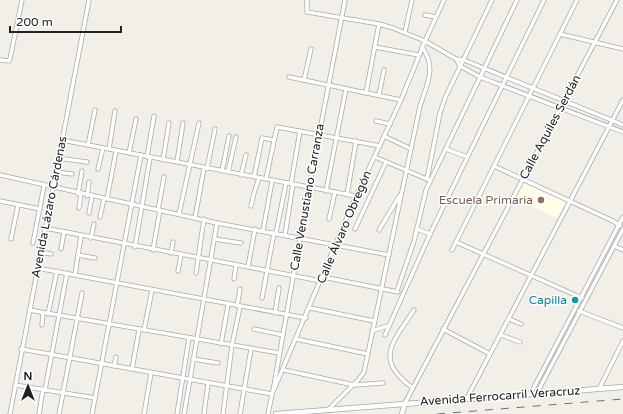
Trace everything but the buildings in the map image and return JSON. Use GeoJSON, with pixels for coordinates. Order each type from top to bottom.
{"type":"FeatureCollection","features":[{"type":"Feature","properties":{"kind":"street"},"geometry":{"type":"LineString","coordinates":[[0,60],[9,61],[10,59],[22,0]]}},
{"type":"Feature","properties":{"kind":"street","name":"Avenida Lázaro Cárdenas"},"geometry":{"type":"LineString","coordinates":[[10,414],[88,0]]}},
{"type":"Feature","properties":{"kind":"street"},"geometry":{"type":"LineString","coordinates":[[308,0],[306,11],[342,19],[379,24],[405,32],[425,41],[456,59],[464,60],[623,126]]}},
{"type":"Feature","properties":{"kind":"street","name":"Calle Venustiano Carranza"},"geometry":{"type":"LineString","coordinates":[[272,394],[309,187],[345,0]]}},
{"type":"Feature","properties":{"kind":"street"},"geometry":{"type":"LineString","coordinates":[[405,32],[412,0]]}},
{"type":"Feature","properties":{"kind":"street","name":"Calle Álvaro Obregón"},"geometry":{"type":"LineString","coordinates":[[268,414],[272,394],[284,370],[356,196],[401,100],[422,47],[444,0]]}},
{"type":"Feature","properties":{"kind":"street"},"geometry":{"type":"LineString","coordinates":[[397,291],[417,229],[429,180],[440,113],[460,66],[492,0]]}},
{"type":"Feature","properties":{"kind":"street"},"geometry":{"type":"LineString","coordinates":[[429,180],[446,149],[517,0]]}},
{"type":"Feature","properties":{"kind":"street"},"geometry":{"type":"LineString","coordinates":[[385,335],[430,234],[544,0]]}},
{"type":"Feature","properties":{"kind":"street"},"geometry":{"type":"LineString","coordinates":[[452,250],[577,0]]}},
{"type":"Feature","properties":{"kind":"street","name":"Calle Aquiles Serdán"},"geometry":{"type":"LineString","coordinates":[[405,404],[412,388],[617,0]]}},
{"type":"Feature","properties":{"kind":"street"},"geometry":{"type":"LineString","coordinates":[[424,15],[436,17]]}},
{"type":"Feature","properties":{"kind":"street"},"geometry":{"type":"LineString","coordinates":[[366,93],[379,24]]}},
{"type":"Feature","properties":{"kind":"street"},"geometry":{"type":"LineString","coordinates":[[560,34],[623,49]]}},
{"type":"Feature","properties":{"kind":"street"},"geometry":{"type":"LineString","coordinates":[[375,47],[419,55]]}},
{"type":"Feature","properties":{"kind":"street"},"geometry":{"type":"LineString","coordinates":[[329,409],[354,385],[364,372],[420,106],[431,66],[429,56],[422,47]]}},
{"type":"Feature","properties":{"kind":"street"},"geometry":{"type":"LineString","coordinates":[[304,80],[311,49]]}},
{"type":"Feature","properties":{"kind":"street"},"geometry":{"type":"LineString","coordinates":[[456,59],[460,66],[480,77],[623,132]]}},
{"type":"Feature","properties":{"kind":"street"},"geometry":{"type":"LineString","coordinates":[[379,95],[384,70]]}},
{"type":"Feature","properties":{"kind":"street"},"geometry":{"type":"LineString","coordinates":[[288,77],[401,100]]}},
{"type":"Feature","properties":{"kind":"street"},"geometry":{"type":"LineString","coordinates":[[326,190],[346,89]]}},
{"type":"Feature","properties":{"kind":"street"},"geometry":{"type":"LineString","coordinates":[[467,398],[623,100]]}},
{"type":"Feature","properties":{"kind":"street"},"geometry":{"type":"LineString","coordinates":[[88,145],[95,110]]}},
{"type":"Feature","properties":{"kind":"street"},"geometry":{"type":"LineString","coordinates":[[109,149],[116,111]]}},
{"type":"Feature","properties":{"kind":"street"},"geometry":{"type":"LineString","coordinates":[[135,246],[154,116]]}},
{"type":"Feature","properties":{"kind":"street"},"geometry":{"type":"LineString","coordinates":[[130,153],[136,119]]}},
{"type":"Feature","properties":{"kind":"street"},"geometry":{"type":"LineString","coordinates":[[376,121],[390,124]]}},
{"type":"Feature","properties":{"kind":"street"},"geometry":{"type":"LineString","coordinates":[[163,160],[170,123]]}},
{"type":"Feature","properties":{"kind":"street"},"geometry":{"type":"LineString","coordinates":[[177,162],[184,123]]}},
{"type":"Feature","properties":{"kind":"street"},"geometry":{"type":"LineString","coordinates":[[179,214],[188,165],[198,123]]}},
{"type":"Feature","properties":{"kind":"street"},"geometry":{"type":"LineString","coordinates":[[266,180],[277,127],[380,146]]}},
{"type":"Feature","properties":{"kind":"street"},"geometry":{"type":"LineString","coordinates":[[195,218],[215,129]]}},
{"type":"Feature","properties":{"kind":"street"},"geometry":{"type":"LineString","coordinates":[[285,235],[300,131]]}},
{"type":"Feature","properties":{"kind":"street"},"geometry":{"type":"LineString","coordinates":[[222,171],[229,136]]}},
{"type":"Feature","properties":{"kind":"street"},"geometry":{"type":"LineString","coordinates":[[384,136],[411,149]]}},
{"type":"Feature","properties":{"kind":"street"},"geometry":{"type":"LineString","coordinates":[[228,172],[236,137]]}},
{"type":"Feature","properties":{"kind":"street"},"geometry":{"type":"LineString","coordinates":[[254,177],[262,138],[274,140]]}},
{"type":"Feature","properties":{"kind":"street"},"geometry":{"type":"LineString","coordinates":[[62,140],[356,196]]}},
{"type":"Feature","properties":{"kind":"street"},"geometry":{"type":"LineString","coordinates":[[347,195],[356,141]]}},
{"type":"Feature","properties":{"kind":"street"},"geometry":{"type":"LineString","coordinates":[[98,169],[103,148]]}},
{"type":"Feature","properties":{"kind":"street"},"geometry":{"type":"LineString","coordinates":[[446,149],[468,157]]}},
{"type":"Feature","properties":{"kind":"street"},"geometry":{"type":"LineString","coordinates":[[100,217],[116,151]]}},
{"type":"Feature","properties":{"kind":"street"},"geometry":{"type":"LineString","coordinates":[[92,414],[141,155]]}},
{"type":"Feature","properties":{"kind":"street"},"geometry":{"type":"LineString","coordinates":[[242,175],[246,155]]}},
{"type":"Feature","properties":{"kind":"street"},"geometry":{"type":"LineString","coordinates":[[375,157],[429,180]]}},
{"type":"Feature","properties":{"kind":"street"},"geometry":{"type":"LineString","coordinates":[[58,158],[87,162]]}},
{"type":"Feature","properties":{"kind":"street"},"geometry":{"type":"LineString","coordinates":[[355,229],[386,162]]}},
{"type":"Feature","properties":{"kind":"street"},"geometry":{"type":"LineString","coordinates":[[494,166],[613,221],[623,229],[531,393]]}},
{"type":"Feature","properties":{"kind":"street"},"geometry":{"type":"LineString","coordinates":[[80,208],[82,171]]}},
{"type":"Feature","properties":{"kind":"street"},"geometry":{"type":"LineString","coordinates":[[56,172],[72,174]]}},
{"type":"Feature","properties":{"kind":"street"},"geometry":{"type":"LineString","coordinates":[[0,175],[87,196],[204,219],[217,223],[389,255]]}},
{"type":"Feature","properties":{"kind":"street"},"geometry":{"type":"LineString","coordinates":[[153,250],[164,177]]}},
{"type":"Feature","properties":{"kind":"street"},"geometry":{"type":"LineString","coordinates":[[252,206],[254,193],[259,178]]}},
{"type":"Feature","properties":{"kind":"street"},"geometry":{"type":"LineString","coordinates":[[263,231],[272,181]]}},
{"type":"Feature","properties":{"kind":"street"},"geometry":{"type":"LineString","coordinates":[[87,196],[89,182]]}},
{"type":"Feature","properties":{"kind":"street"},"geometry":{"type":"LineString","coordinates":[[262,298],[266,270],[286,183]]}},
{"type":"Feature","properties":{"kind":"street"},"geometry":{"type":"LineString","coordinates":[[33,243],[44,186]]}},
{"type":"Feature","properties":{"kind":"street"},"geometry":{"type":"LineString","coordinates":[[329,219],[335,192]]}},
{"type":"Feature","properties":{"kind":"street"},"geometry":{"type":"LineString","coordinates":[[379,230],[401,193]]}},
{"type":"Feature","properties":{"kind":"street"},"geometry":{"type":"LineString","coordinates":[[89,213],[92,196]]}},
{"type":"Feature","properties":{"kind":"street"},"geometry":{"type":"LineString","coordinates":[[0,201],[40,209]]}},
{"type":"Feature","properties":{"kind":"street"},"geometry":{"type":"LineString","coordinates":[[11,239],[18,205]]}},
{"type":"Feature","properties":{"kind":"street"},"geometry":{"type":"LineString","coordinates":[[537,393],[578,311],[582,298],[623,217]]}},
{"type":"Feature","properties":{"kind":"street"},"geometry":{"type":"LineString","coordinates":[[386,218],[396,220]]}},
{"type":"Feature","properties":{"kind":"street"},"geometry":{"type":"LineString","coordinates":[[196,272],[204,219]]}},
{"type":"Feature","properties":{"kind":"street"},"geometry":{"type":"LineString","coordinates":[[184,414],[202,299],[217,223]]}},
{"type":"Feature","properties":{"kind":"street"},"geometry":{"type":"LineString","coordinates":[[91,238],[94,224]]}},
{"type":"Feature","properties":{"kind":"street"},"geometry":{"type":"LineString","coordinates":[[45,228],[153,250],[248,266],[321,281]]}},
{"type":"Feature","properties":{"kind":"street"},"geometry":{"type":"LineString","coordinates":[[248,266],[255,229]]}},
{"type":"Feature","properties":{"kind":"street"},"geometry":{"type":"LineString","coordinates":[[417,229],[430,234]]}},
{"type":"Feature","properties":{"kind":"street"},"geometry":{"type":"LineString","coordinates":[[61,249],[64,232]]}},
{"type":"Feature","properties":{"kind":"street"},"geometry":{"type":"LineString","coordinates":[[75,275],[81,236]]}},
{"type":"Feature","properties":{"kind":"street"},"geometry":{"type":"LineString","coordinates":[[214,239],[241,243]]}},
{"type":"Feature","properties":{"kind":"street"},"geometry":{"type":"LineString","coordinates":[[171,253],[173,242]]}},
{"type":"Feature","properties":{"kind":"street"},"geometry":{"type":"LineString","coordinates":[[456,242],[582,298]]}},
{"type":"Feature","properties":{"kind":"street"},"geometry":{"type":"LineString","coordinates":[[614,246],[623,250]]}},
{"type":"Feature","properties":{"kind":"street"},"geometry":{"type":"LineString","coordinates":[[40,252],[51,254]]}},
{"type":"Feature","properties":{"kind":"street"},"geometry":{"type":"LineString","coordinates":[[78,255],[95,258]]}},
{"type":"Feature","properties":{"kind":"street"},"geometry":{"type":"LineString","coordinates":[[178,271],[181,255]]}},
{"type":"Feature","properties":{"kind":"street"},"geometry":{"type":"LineString","coordinates":[[234,279],[236,265]]}},
{"type":"Feature","properties":{"kind":"street"},"geometry":{"type":"LineString","coordinates":[[37,268],[238,307],[306,318]]}},
{"type":"Feature","properties":{"kind":"street"},"geometry":{"type":"LineString","coordinates":[[42,325],[57,271]]}},
{"type":"Feature","properties":{"kind":"street"},"geometry":{"type":"LineString","coordinates":[[39,414],[67,273]]}},
{"type":"Feature","properties":{"kind":"street"},"geometry":{"type":"LineString","coordinates":[[323,277],[403,293]]}},
{"type":"Feature","properties":{"kind":"street"},"geometry":{"type":"LineString","coordinates":[[275,313],[279,288]]}},
{"type":"Feature","properties":{"kind":"street"},"geometry":{"type":"LineString","coordinates":[[222,414],[240,289]]}},
{"type":"Feature","properties":{"kind":"street"},"geometry":{"type":"LineString","coordinates":[[144,330],[152,290]]}},
{"type":"Feature","properties":{"kind":"street"},"geometry":{"type":"LineString","coordinates":[[59,414],[82,293]]}},
{"type":"Feature","properties":{"kind":"street"},"geometry":{"type":"LineString","coordinates":[[221,344],[228,305]]}},
{"type":"Feature","properties":{"kind":"street"},"geometry":{"type":"LineString","coordinates":[[310,308],[374,321]]}},
{"type":"Feature","properties":{"kind":"street"},"geometry":{"type":"LineString","coordinates":[[29,310],[196,340],[279,353]]}},
{"type":"Feature","properties":{"kind":"street"},"geometry":{"type":"LineString","coordinates":[[412,388],[400,379],[393,371],[389,355],[391,347],[414,310]]}},
{"type":"Feature","properties":{"kind":"street"},"geometry":{"type":"LineString","coordinates":[[578,311],[623,328]]}},
{"type":"Feature","properties":{"kind":"street"},"geometry":{"type":"LineString","coordinates":[[509,319],[521,324]]}},
{"type":"Feature","properties":{"kind":"street"},"geometry":{"type":"LineString","coordinates":[[372,332],[388,326]]}},
{"type":"Feature","properties":{"kind":"street"},"geometry":{"type":"LineString","coordinates":[[254,329],[283,335]]}},
{"type":"Feature","properties":{"kind":"street"},"geometry":{"type":"LineString","coordinates":[[443,329],[490,354]]}},
{"type":"Feature","properties":{"kind":"street"},"geometry":{"type":"LineString","coordinates":[[132,369],[139,330]]}},
{"type":"Feature","properties":{"kind":"street"},"geometry":{"type":"LineString","coordinates":[[501,334],[520,342]]}},
{"type":"Feature","properties":{"kind":"street"},"geometry":{"type":"LineString","coordinates":[[177,414],[189,338]]}},
{"type":"Feature","properties":{"kind":"street"},"geometry":{"type":"LineString","coordinates":[[296,339],[368,354]]}},
{"type":"Feature","properties":{"kind":"street"},"geometry":{"type":"LineString","coordinates":[[599,389],[623,342]]}},
{"type":"Feature","properties":{"kind":"street"},"geometry":{"type":"LineString","coordinates":[[240,414],[251,348]]}},
{"type":"Feature","properties":{"kind":"street"},"geometry":{"type":"LineString","coordinates":[[22,349],[208,384],[272,394]]}},
{"type":"Feature","properties":{"kind":"street"},"geometry":{"type":"LineString","coordinates":[[114,366],[116,357]]}},
{"type":"Feature","properties":{"kind":"street"},"geometry":{"type":"LineString","coordinates":[[193,359],[218,363]]}},
{"type":"Feature","properties":{"kind":"street"},"geometry":{"type":"LineString","coordinates":[[284,370],[354,385],[383,383]]}},
{"type":"Feature","properties":{"kind":"street"},"geometry":{"type":"LineString","coordinates":[[144,414],[151,373]]}},
{"type":"Feature","properties":{"kind":"street"},"geometry":{"type":"LineString","coordinates":[[204,414],[208,384]]}},
{"type":"Feature","properties":{"kind":"street"},"geometry":{"type":"LineString","coordinates":[[15,385],[95,398]]}},
{"type":"Feature","properties":{"kind":"street","name":"Avenida Ferrocarril Veracruz"},"geometry":{"type":"LineString","coordinates":[[276,414],[623,387]]}},
{"type":"Feature","properties":{"kind":"street"},"geometry":{"type":"LineString","coordinates":[[402,414],[405,404]]}},
{"type":"Feature","properties":{"kind":"shaded area","name":"Escuela Primaria"},"geometry":{"type":"Polygon","coordinates":[[[523,183],[566,202],[557,218],[515,199],[523,183]]]}},
{"type":"Feature","properties":{"kind":"railway"},"geometry":{"type":"LineString","coordinates":[[437,414],[623,399]]}},
{"type":"Feature","properties":{"kind":"place","name":"Escuela Primaria"},"geometry":{"type":"Point","coordinates":[541,200]}},
{"type":"Feature","properties":{"kind":"place","name":"Capilla"},"geometry":{"type":"Point","coordinates":[575,300]}}]}
